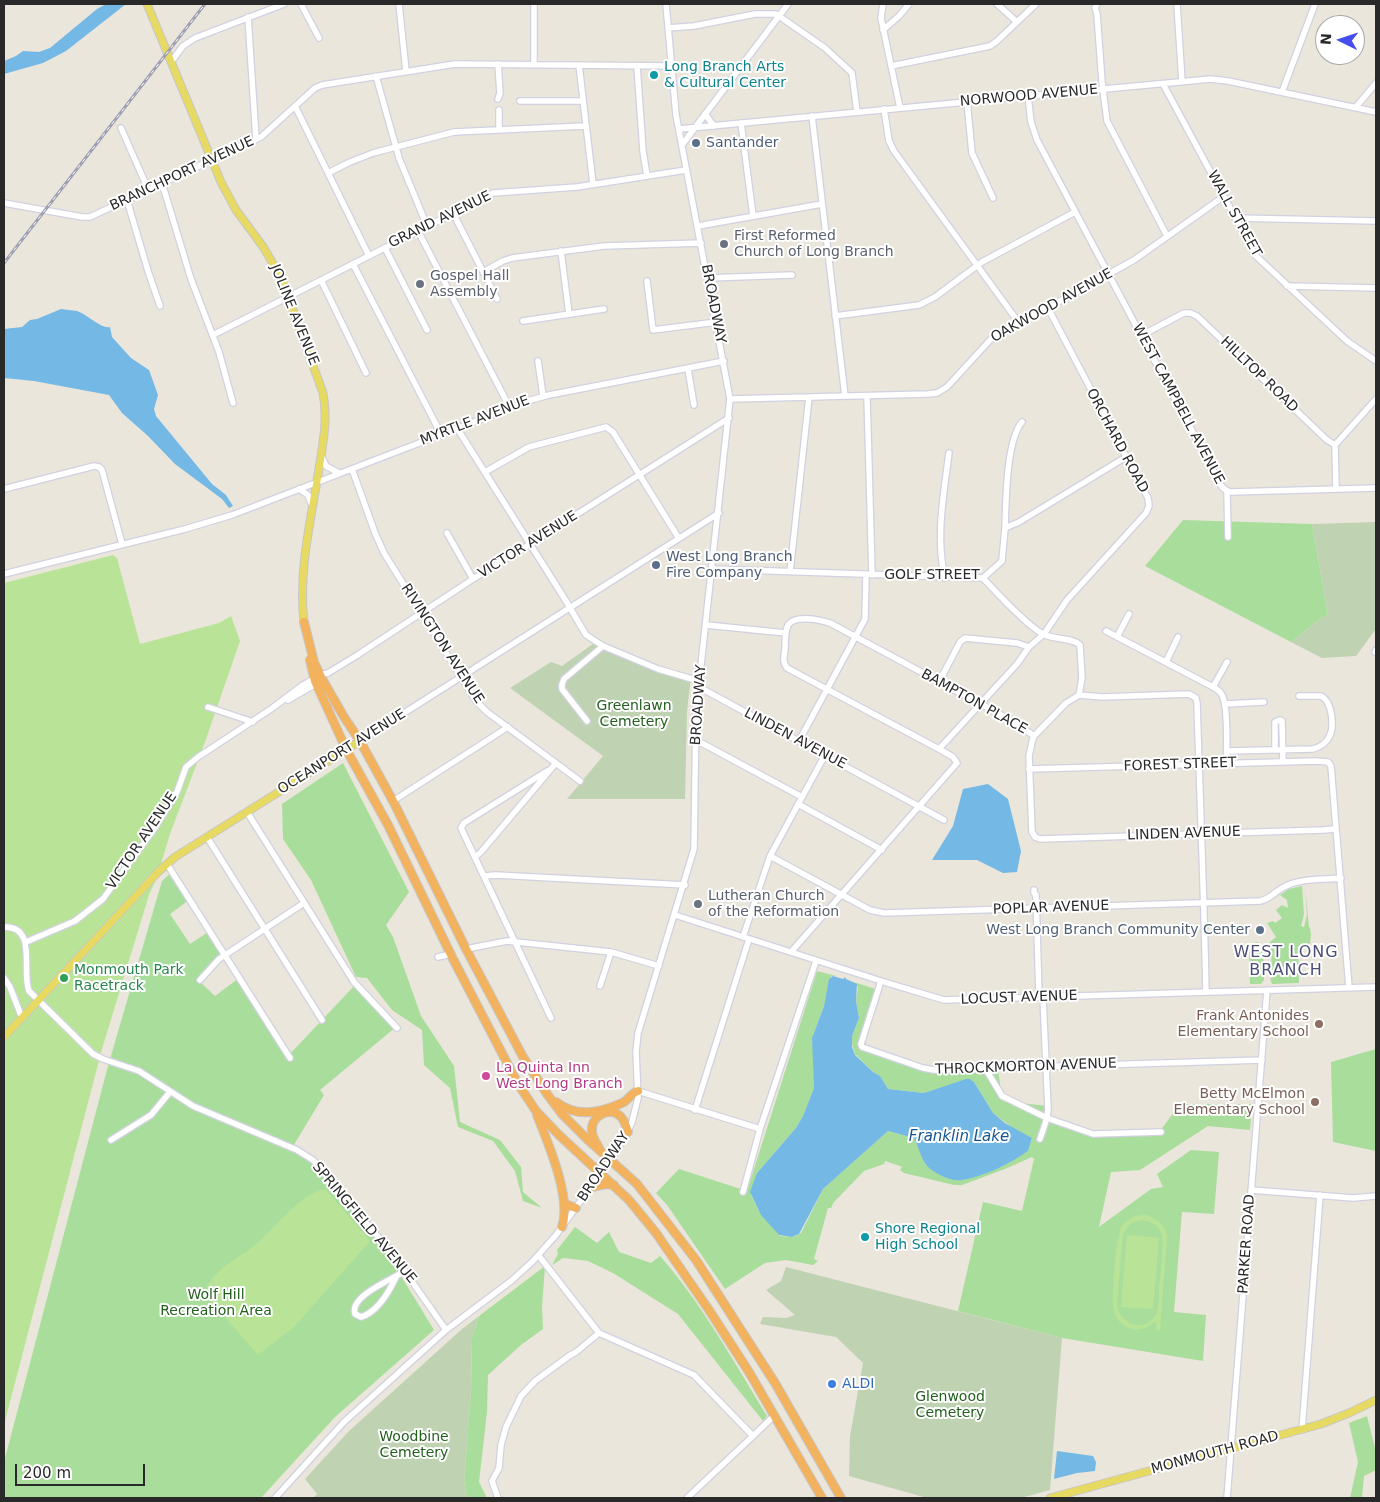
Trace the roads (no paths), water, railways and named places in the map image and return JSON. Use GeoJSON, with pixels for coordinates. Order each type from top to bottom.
{"type":"FeatureCollection","features":[{"type":"Feature","properties":{"kind":"highway"},"geometry":{"type":"LineString","coordinates":[[304,622],[312,656],[346,749],[388,825],[504,1059],[536,1111],[553,1156],[565,1204],[566,1215],[562,1227]]}},
{"type":"Feature","properties":{"kind":"highway"},"geometry":{"type":"LineString","coordinates":[[320,678],[360,741],[393,801],[512,1039],[550,1098],[568,1121],[641,1190],[692,1255],[775,1383],[841,1498]]}},
{"type":"Feature","properties":{"kind":"highway"},"geometry":{"type":"LineString","coordinates":[[550,1098],[568,1110],[583,1113],[623,1102],[638,1091]]}},
{"type":"Feature","properties":{"kind":"highway"},"geometry":{"type":"LineString","coordinates":[[536,1111],[559,1135],[614,1185],[642,1215],[729,1340],[775,1415],[822,1498]]}},
{"type":"Feature","properties":{"kind":"highway"},"geometry":{"type":"LineString","coordinates":[[601,1152],[592,1132],[592,1124],[597,1117],[605,1113],[616,1114],[622,1118],[628,1132]]}},
{"type":"Feature","properties":{"kind":"highway"},"geometry":{"type":"LineString","coordinates":[[592,1187],[606,1184],[614,1185]]}},
{"type":"Feature","properties":{"kind":"highway"},"geometry":{"type":"LineString","coordinates":[[565,1204],[576,1208]]}},
{"type":"Feature","properties":{"kind":"main road","name":"JOLINE AVENUE"},"geometry":{"type":"LineString","coordinates":[[147,4],[229,198],[272,261],[282,280],[323,393],[326,419],[302,580],[304,622]]}},
{"type":"Feature","properties":{"kind":"main road","name":"OCEANPORT AVENUE"},"geometry":{"type":"LineString","coordinates":[[4,1037],[129,901],[167,864],[360,741]]}},
{"type":"Feature","properties":{"kind":"main road","name":"MONMOUTH ROAD"},"geometry":{"type":"LineString","coordinates":[[1050,1498],[1302,1430],[1333,1420],[1376,1400]]}},
{"type":"Feature","properties":{"kind":"street"},"geometry":{"type":"LineString","coordinates":[[171,62],[188,42],[284,4]]}},
{"type":"Feature","properties":{"kind":"street"},"geometry":{"type":"LineString","coordinates":[[302,4],[319,38]]}},
{"type":"Feature","properties":{"kind":"street"},"geometry":{"type":"LineString","coordinates":[[399,4],[406,71]]}},
{"type":"Feature","properties":{"kind":"street"},"geometry":{"type":"LineString","coordinates":[[534,4],[534,64]]}},
{"type":"Feature","properties":{"kind":"street","name":"BROADWAY"},"geometry":{"type":"LineString","coordinates":[[276,1498],[344,1422],[446,1330],[511,1281],[539,1256],[611,1160],[628,1132],[637,1106],[637,1040],[695,845],[696,740],[699,684],[730,399],[717,322],[679,129],[666,4]]}},
{"type":"Feature","properties":{"kind":"street"},"geometry":{"type":"LineString","coordinates":[[682,145],[788,4]]}},
{"type":"Feature","properties":{"kind":"street"},"geometry":{"type":"LineString","coordinates":[[883,4],[881,13],[883,30],[900,108]]}},
{"type":"Feature","properties":{"kind":"street"},"geometry":{"type":"LineString","coordinates":[[883,30],[909,4]]}},
{"type":"Feature","properties":{"kind":"street"},"geometry":{"type":"LineString","coordinates":[[998,4],[1017,22]]}},
{"type":"Feature","properties":{"kind":"street"},"geometry":{"type":"LineString","coordinates":[[891,66],[990,46],[1036,4]]}},
{"type":"Feature","properties":{"kind":"street"},"geometry":{"type":"LineString","coordinates":[[1088,4],[1096,6],[1103,89],[1109,126],[1167,236]]}},
{"type":"Feature","properties":{"kind":"street"},"geometry":{"type":"LineString","coordinates":[[1177,4],[1182,82]]}},
{"type":"Feature","properties":{"kind":"street"},"geometry":{"type":"LineString","coordinates":[[1282,92],[1315,4]]}},
{"type":"Feature","properties":{"kind":"street"},"geometry":{"type":"LineString","coordinates":[[668,28],[694,26],[755,14],[779,16],[825,48],[852,73],[857,112]]}},
{"type":"Feature","properties":{"kind":"street"},"geometry":{"type":"LineString","coordinates":[[248,17],[256,139]]}},
{"type":"Feature","properties":{"kind":"street","name":"BRANCHPORT AVENUE"},"geometry":{"type":"LineString","coordinates":[[4,203],[87,218],[256,139],[322,85],[455,64],[672,66]]}},
{"type":"Feature","properties":{"kind":"street"},"geometry":{"type":"LineString","coordinates":[[498,64],[500,92],[498,99]]}},
{"type":"Feature","properties":{"kind":"street"},"geometry":{"type":"LineString","coordinates":[[579,65],[593,184]]}},
{"type":"Feature","properties":{"kind":"street"},"geometry":{"type":"LineString","coordinates":[[637,66],[643,150],[647,176]]}},
{"type":"Feature","properties":{"kind":"street"},"geometry":{"type":"LineString","coordinates":[[376,76],[403,168],[427,226]]}},
{"type":"Feature","properties":{"kind":"street","name":"NORWOOD AVENUE"},"geometry":{"type":"LineString","coordinates":[[679,129],[1211,79],[1376,112]]}},
{"type":"Feature","properties":{"kind":"street"},"geometry":{"type":"LineString","coordinates":[[1356,107],[1376,83]]}},
{"type":"Feature","properties":{"kind":"street","name":"WALL STREET"},"geometry":{"type":"LineString","coordinates":[[1164,84],[1256,256],[1348,341],[1376,361]]}},
{"type":"Feature","properties":{"kind":"street","name":"WEST CAMPBELL AVENUE"},"geometry":{"type":"LineString","coordinates":[[1028,96],[1034,133],[1222,487],[1227,491],[1228,537]]}},
{"type":"Feature","properties":{"kind":"street"},"geometry":{"type":"LineString","coordinates":[[520,101],[583,101]]}},
{"type":"Feature","properties":{"kind":"street"},"geometry":{"type":"LineString","coordinates":[[967,101],[972,153],[993,198]]}},
{"type":"Feature","properties":{"kind":"street"},"geometry":{"type":"LineString","coordinates":[[296,106],[368,256]]}},
{"type":"Feature","properties":{"kind":"street"},"geometry":{"type":"LineString","coordinates":[[884,109],[889,141],[894,152],[1019,323]]}},
{"type":"Feature","properties":{"kind":"street"},"geometry":{"type":"LineString","coordinates":[[499,110],[499,130]]}},
{"type":"Feature","properties":{"kind":"street"},"geometry":{"type":"LineString","coordinates":[[705,114],[714,126]]}},
{"type":"Feature","properties":{"kind":"street"},"geometry":{"type":"LineString","coordinates":[[812,116],[845,396]]}},
{"type":"Feature","properties":{"kind":"street"},"geometry":{"type":"LineString","coordinates":[[741,123],[753,216]]}},
{"type":"Feature","properties":{"kind":"street"},"geometry":{"type":"LineString","coordinates":[[328,173],[350,162],[396,147],[454,132],[585,126]]}},
{"type":"Feature","properties":{"kind":"street"},"geometry":{"type":"LineString","coordinates":[[121,128],[148,189]]}},
{"type":"Feature","properties":{"kind":"street","name":"GRAND AVENUE"},"geometry":{"type":"LineString","coordinates":[[213,335],[493,193],[593,184],[686,170]]}},
{"type":"Feature","properties":{"kind":"street"},"geometry":{"type":"LineString","coordinates":[[162,183],[188,270],[213,335],[233,403]]}},
{"type":"Feature","properties":{"kind":"street","name":"OAKWOOD AVENUE"},"geometry":{"type":"LineString","coordinates":[[730,399],[937,393],[950,384],[988,341],[1134,260],[1223,197]]}},
{"type":"Feature","properties":{"kind":"street"},"geometry":{"type":"LineString","coordinates":[[127,200],[160,306]]}},
{"type":"Feature","properties":{"kind":"street"},"geometry":{"type":"LineString","coordinates":[[698,226],[822,204]]}},
{"type":"Feature","properties":{"kind":"street"},"geometry":{"type":"LineString","coordinates":[[835,316],[920,305],[977,266],[1075,212]]}},
{"type":"Feature","properties":{"kind":"street"},"geometry":{"type":"LineString","coordinates":[[452,214],[496,299]]}},
{"type":"Feature","properties":{"kind":"street"},"geometry":{"type":"LineString","coordinates":[[1235,218],[1376,221]]}},
{"type":"Feature","properties":{"kind":"street"},"geometry":{"type":"LineString","coordinates":[[418,231],[510,408]]}},
{"type":"Feature","properties":{"kind":"street"},"geometry":{"type":"LineString","coordinates":[[483,272],[509,258],[604,246],[701,243]]}},
{"type":"Feature","properties":{"kind":"street"},"geometry":{"type":"LineString","coordinates":[[385,248],[427,330]]}},
{"type":"Feature","properties":{"kind":"street"},"geometry":{"type":"LineString","coordinates":[[561,252],[569,314]]}},
{"type":"Feature","properties":{"kind":"street"},"geometry":{"type":"LineString","coordinates":[[353,264],[441,434]]}},
{"type":"Feature","properties":{"kind":"street"},"geometry":{"type":"LineString","coordinates":[[708,278],[792,275]]}},
{"type":"Feature","properties":{"kind":"street"},"geometry":{"type":"LineString","coordinates":[[321,280],[366,373]]}},
{"type":"Feature","properties":{"kind":"street"},"geometry":{"type":"LineString","coordinates":[[647,280],[653,330],[717,322]]}},
{"type":"Feature","properties":{"kind":"street"},"geometry":{"type":"LineString","coordinates":[[1288,286],[1376,288]]}},
{"type":"Feature","properties":{"kind":"street","name":"ORCHARD ROAD"},"geometry":{"type":"LineString","coordinates":[[939,748],[1017,664],[1029,647],[1044,634],[1067,600],[1148,510],[1148,498],[1048,308]]}},
{"type":"Feature","properties":{"kind":"street"},"geometry":{"type":"LineString","coordinates":[[522,321],[604,309]]}},
{"type":"Feature","properties":{"kind":"street","name":"HILLTOP ROAD"},"geometry":{"type":"LineString","coordinates":[[1142,335],[1184,313],[1195,314],[1326,440],[1334,445]]}},
{"type":"Feature","properties":{"kind":"street"},"geometry":{"type":"LineString","coordinates":[[538,361],[544,396]]}},
{"type":"Feature","properties":{"kind":"street","name":"MYRTLE AVENUE"},"geometry":{"type":"LineString","coordinates":[[4,574],[235,514],[317,481],[544,396],[724,361]]}},
{"type":"Feature","properties":{"kind":"street"},"geometry":{"type":"LineString","coordinates":[[688,369],[694,405]]}},
{"type":"Feature","properties":{"kind":"street"},"geometry":{"type":"LineString","coordinates":[[799,741],[865,619],[869,575],[867,396]]}},
{"type":"Feature","properties":{"kind":"street"},"geometry":{"type":"LineString","coordinates":[[790,572],[809,397]]}},
{"type":"Feature","properties":{"kind":"street"},"geometry":{"type":"LineString","coordinates":[[1336,489],[1334,445],[1376,399]]}},
{"type":"Feature","properties":{"kind":"street","name":"VICTOR AVENUE"},"geometry":{"type":"LineString","coordinates":[[26,942],[75,921],[103,899],[154,829],[177,792],[186,767],[271,709],[473,579],[729,418]]}},
{"type":"Feature","properties":{"kind":"street","name":"GOLF STREET"},"geometry":{"type":"LineString","coordinates":[[712,569],[983,578],[1002,561],[1008,470],[1017,430],[1022,422]]}},
{"type":"Feature","properties":{"kind":"street"},"geometry":{"type":"LineString","coordinates":[[485,472],[529,446],[602,427],[609,428],[678,538]]}},
{"type":"Feature","properties":{"kind":"street","name":"LINDEN AVENUE"},"geometry":{"type":"LineString","coordinates":[[457,428],[586,635],[603,646],[699,684],[944,820]]}},
{"type":"Feature","properties":{"kind":"street"},"geometry":{"type":"LineString","coordinates":[[945,578],[942,568],[941,528],[949,453]]}},
{"type":"Feature","properties":{"kind":"street"},"geometry":{"type":"LineString","coordinates":[[321,455],[328,468],[339,473]]}},
{"type":"Feature","properties":{"kind":"street"},"geometry":{"type":"LineString","coordinates":[[1005,528],[1019,522],[1126,457]]}},
{"type":"Feature","properties":{"kind":"street"},"geometry":{"type":"LineString","coordinates":[[4,489],[99,467],[102,470],[122,544]]}},
{"type":"Feature","properties":{"kind":"street","name":"RIVINGTON AVENUE"},"geometry":{"type":"LineString","coordinates":[[352,469],[381,547],[480,706],[580,781]]}},
{"type":"Feature","properties":{"kind":"street"},"geometry":{"type":"LineString","coordinates":[[1227,491],[1376,488]]}},
{"type":"Feature","properties":{"kind":"street"},"geometry":{"type":"LineString","coordinates":[[299,489],[308,495],[312,508]]}},
{"type":"Feature","properties":{"kind":"street","name":"OCEANPORT AVENUE"},"geometry":{"type":"LineString","coordinates":[[360,741],[719,513]]}},
{"type":"Feature","properties":{"kind":"street"},"geometry":{"type":"LineString","coordinates":[[447,533],[473,579]]}},
{"type":"Feature","properties":{"kind":"street"},"geometry":{"type":"LineString","coordinates":[[983,578],[1030,624],[1044,634],[1074,641],[1080,645],[1082,678],[1079,695],[1102,697],[1189,694],[1194,696],[1197,703],[1206,992]]}},
{"type":"Feature","properties":{"kind":"street"},"geometry":{"type":"LineString","coordinates":[[1117,637],[1129,614]]}},
{"type":"Feature","properties":{"kind":"street","name":"BAMPTON PLACE"},"geometry":{"type":"LineString","coordinates":[[786,634],[787,627],[794,620],[812,619],[830,623],[1020,726],[1034,736],[1066,704],[1079,695]]}},
{"type":"Feature","properties":{"kind":"street"},"geometry":{"type":"LineString","coordinates":[[706,625],[786,634],[784,664],[787,668],[939,748],[953,757],[956,762],[954,768],[791,952]]}},
{"type":"Feature","properties":{"kind":"street"},"geometry":{"type":"LineString","coordinates":[[1106,631],[1221,692],[1225,704],[1226,764]]}},
{"type":"Feature","properties":{"kind":"street"},"geometry":{"type":"LineString","coordinates":[[1166,662],[1178,637]]}},
{"type":"Feature","properties":{"kind":"street"},"geometry":{"type":"LineString","coordinates":[[939,682],[960,642],[965,638],[1017,643],[1029,647]]}},
{"type":"Feature","properties":{"kind":"street"},"geometry":{"type":"LineString","coordinates":[[587,720],[562,688],[562,684],[564,679],[603,646]]}},
{"type":"Feature","properties":{"kind":"street"},"geometry":{"type":"LineString","coordinates":[[1213,687],[1228,662]]}},
{"type":"Feature","properties":{"kind":"street"},"geometry":{"type":"LineString","coordinates":[[1227,750],[1317,748],[1324,744],[1330,734],[1330,710],[1326,699],[1318,695],[1299,696]]}},
{"type":"Feature","properties":{"kind":"street"},"geometry":{"type":"LineString","coordinates":[[1225,704],[1264,702]]}},
{"type":"Feature","properties":{"kind":"street"},"geometry":{"type":"LineString","coordinates":[[208,707],[255,720]]}},
{"type":"Feature","properties":{"kind":"street"},"geometry":{"type":"LineString","coordinates":[[1276,750],[1275,722],[1280,720],[1282,721],[1283,762]]}},
{"type":"Feature","properties":{"kind":"street"},"geometry":{"type":"LineString","coordinates":[[393,801],[508,727]]}},
{"type":"Feature","properties":{"kind":"street"},"geometry":{"type":"LineString","coordinates":[[1030,769],[1030,748],[1034,736]]}},
{"type":"Feature","properties":{"kind":"street"},"geometry":{"type":"LineString","coordinates":[[696,740],[802,798]]}},
{"type":"Feature","properties":{"kind":"street"},"geometry":{"type":"LineString","coordinates":[[695,1110],[770,856],[825,755]]}},
{"type":"Feature","properties":{"kind":"street","name":"FOREST STREET"},"geometry":{"type":"LineString","coordinates":[[1030,769],[1316,761],[1329,763],[1331,766],[1336,830]]}},
{"type":"Feature","properties":{"kind":"street"},"geometry":{"type":"LineString","coordinates":[[475,857],[556,763]]}},
{"type":"Feature","properties":{"kind":"street","name":"LINDEN AVENUE"},"geometry":{"type":"LineString","coordinates":[[1030,769],[1033,835],[1040,839],[1336,830]]}},
{"type":"Feature","properties":{"kind":"street"},"geometry":{"type":"LineString","coordinates":[[547,772],[462,826],[551,1018]]}},
{"type":"Feature","properties":{"kind":"street"},"geometry":{"type":"LineString","coordinates":[[798,804],[882,850]]}},
{"type":"Feature","properties":{"kind":"street"},"geometry":{"type":"LineString","coordinates":[[247,812],[354,982],[396,1028]]}},
{"type":"Feature","properties":{"kind":"street"},"geometry":{"type":"LineString","coordinates":[[1336,830],[1349,988]]}},
{"type":"Feature","properties":{"kind":"street"},"geometry":{"type":"LineString","coordinates":[[207,837],[322,1020]]}},
{"type":"Feature","properties":{"kind":"street","name":"POPLAR AVENUE"},"geometry":{"type":"LineString","coordinates":[[770,856],[870,910],[884,914],[1263,901],[1292,884],[1341,878]]}},
{"type":"Feature","properties":{"kind":"street"},"geometry":{"type":"LineString","coordinates":[[167,864],[290,1058]]}},
{"type":"Feature","properties":{"kind":"street"},"geometry":{"type":"LineString","coordinates":[[484,876],[506,875],[684,885]]}},
{"type":"Feature","properties":{"kind":"street"},"geometry":{"type":"LineString","coordinates":[[1034,890],[1036,895],[1048,1110],[1040,1138]]}},
{"type":"Feature","properties":{"kind":"street"},"geometry":{"type":"LineString","coordinates":[[200,980],[224,955],[304,903]]}},
{"type":"Feature","properties":{"kind":"street","name":"LOCUST AVENUE"},"geometry":{"type":"LineString","coordinates":[[674,915],[944,1000],[1376,987]]}},
{"type":"Feature","properties":{"kind":"street"},"geometry":{"type":"LineString","coordinates":[[4,927],[18,929],[26,942]]}},
{"type":"Feature","properties":{"kind":"street"},"geometry":{"type":"LineString","coordinates":[[466,949],[507,941],[611,952],[659,966]]}},
{"type":"Feature","properties":{"kind":"street","name":"SPRINGFIELD AVENUE"},"geometry":{"type":"LineString","coordinates":[[26,942],[26,984],[29,991],[93,1054],[102,1059],[139,1071],[153,1078],[170,1092],[193,1106],[306,1155],[324,1173],[392,1253],[446,1330]]}},
{"type":"Feature","properties":{"kind":"street"},"geometry":{"type":"LineString","coordinates":[[600,986],[611,952]]}},
{"type":"Feature","properties":{"kind":"street"},"geometry":{"type":"LineString","coordinates":[[438,957],[451,954]]}},
{"type":"Feature","properties":{"kind":"street"},"geometry":{"type":"LineString","coordinates":[[743,1192],[760,1129],[816,961]]}},
{"type":"Feature","properties":{"kind":"street"},"geometry":{"type":"LineString","coordinates":[[4,978],[10,987],[22,1018]]}},
{"type":"Feature","properties":{"kind":"street","name":"THROCKMORTON AVENUE"},"geometry":{"type":"LineString","coordinates":[[881,981],[861,1044],[862,1047],[930,1070],[1262,1060]]}},
{"type":"Feature","properties":{"kind":"street","name":"PARKER ROAD"},"geometry":{"type":"LineString","coordinates":[[1227,1498],[1267,990]]}},
{"type":"Feature","properties":{"kind":"street"},"geometry":{"type":"LineString","coordinates":[[985,1068],[1002,1096],[1047,1118],[1093,1134],[1161,1132]]}},
{"type":"Feature","properties":{"kind":"street"},"geometry":{"type":"LineString","coordinates":[[638,1091],[760,1129]]}},
{"type":"Feature","properties":{"kind":"street"},"geometry":{"type":"LineString","coordinates":[[111,1140],[151,1115],[170,1092]]}},
{"type":"Feature","properties":{"kind":"street"},"geometry":{"type":"LineString","coordinates":[[1250,1190],[1353,1198],[1376,1196]]}},
{"type":"Feature","properties":{"kind":"street"},"geometry":{"type":"LineString","coordinates":[[1302,1430],[1320,1195]]}},
{"type":"Feature","properties":{"kind":"street"},"geometry":{"type":"LineString","coordinates":[[539,1256],[599,1332],[694,1375],[753,1436]]}},
{"type":"Feature","properties":{"kind":"street"},"geometry":{"type":"LineString","coordinates":[[396,1277],[388,1292],[372,1310],[361,1317],[355,1314],[354,1307],[358,1300],[382,1283],[405,1271]]}},
{"type":"Feature","properties":{"kind":"street"},"geometry":{"type":"LineString","coordinates":[[498,1498],[492,1481],[499,1468],[501,1445],[506,1426],[521,1396],[535,1382],[576,1352],[599,1332]]}},
{"type":"Feature","properties":{"kind":"street"},"geometry":{"type":"LineString","coordinates":[[687,1498],[775,1415]]}},
{"type":"Feature","properties":{"kind":"water"},"geometry":{"type":"Polygon","coordinates":[[[106,4],[126,4],[66,51],[43,63],[4,74],[4,61],[23,51],[39,52],[50,48],[97,9],[106,4]]]}},
{"type":"Feature","properties":{"kind":"water"},"geometry":{"type":"Polygon","coordinates":[[[61,309],[77,311],[103,326],[110,327],[112,337],[131,358],[149,370],[158,395],[154,409],[156,416],[212,484],[226,495],[233,506],[229,508],[222,499],[175,464],[122,413],[109,395],[34,381],[4,378],[4,329],[22,327],[30,320],[61,309]]]}},
{"type":"Feature","properties":{"kind":"water"},"geometry":{"type":"Polygon","coordinates":[[[988,784],[1008,799],[1021,851],[1017,872],[1003,873],[977,860],[932,860],[953,826],[963,789],[988,784]]]}},
{"type":"Feature","properties":{"kind":"water","name":"Franklin Lake"},"geometry":{"type":"Polygon","coordinates":[[[833,976],[843,979],[845,977],[857,984],[856,1001],[859,1018],[852,1036],[852,1047],[855,1055],[880,1076],[888,1089],[924,1093],[970,1079],[974,1082],[993,1113],[1005,1123],[1032,1138],[1028,1151],[997,1169],[980,1176],[953,1180],[927,1166],[914,1138],[888,1131],[823,1189],[799,1234],[792,1237],[779,1235],[761,1215],[750,1192],[757,1173],[796,1128],[814,1088],[812,1038],[824,1006],[829,979],[833,976]]]}},
{"type":"Feature","properties":{"kind":"water"},"geometry":{"type":"Polygon","coordinates":[[[1057,1451],[1093,1456],[1096,1462],[1095,1471],[1054,1479],[1057,1451]]]}},
{"type":"Feature","properties":{"kind":"railway"},"geometry":{"type":"LineString","coordinates":[[4,263],[205,4]]}},
{"type":"Feature","properties":{"kind":"place","name":"Long Branch Arts & Cultural Center"},"geometry":{"type":"Point","coordinates":[654,75]}},
{"type":"Feature","properties":{"kind":"place","name":"Santander"},"geometry":{"type":"Point","coordinates":[696,143]}},
{"type":"Feature","properties":{"kind":"place","name":"First Reformed Church of Long Branch"},"geometry":{"type":"Point","coordinates":[724,244]}},
{"type":"Feature","properties":{"kind":"place","name":"Gospel Hall Assembly"},"geometry":{"type":"Point","coordinates":[420,284]}},
{"type":"Feature","properties":{"kind":"place","name":"West Long Branch Fire Company"},"geometry":{"type":"Point","coordinates":[656,565]}},
{"type":"Feature","properties":{"kind":"place","name":"Lutheran Church of the Reformation"},"geometry":{"type":"Point","coordinates":[698,904]}},
{"type":"Feature","properties":{"kind":"place","name":"West Long Branch Community Center"},"geometry":{"type":"Point","coordinates":[1260,930]}},
{"type":"Feature","properties":{"kind":"place","name":"Monmouth Park Racetrack"},"geometry":{"type":"Point","coordinates":[64,978]}},
{"type":"Feature","properties":{"kind":"place","name":"Frank Antonides Elementary School"},"geometry":{"type":"Point","coordinates":[1319,1024]}},
{"type":"Feature","properties":{"kind":"place","name":"La Quinta Inn West Long Branch"},"geometry":{"type":"Point","coordinates":[486,1076]}},
{"type":"Feature","properties":{"kind":"place","name":"Betty McElmon Elementary School"},"geometry":{"type":"Point","coordinates":[1315,1102]}},
{"type":"Feature","properties":{"kind":"place","name":"Shore Regional High School"},"geometry":{"type":"Point","coordinates":[865,1237]}},
{"type":"Feature","properties":{"kind":"place","name":"ALDI"},"geometry":{"type":"Point","coordinates":[832,1384]}},
{"type":"Feature","properties":{"kind":"district","name":"WEST LONG BRANCH"},"geometry":{"type":"Point","coordinates":[1286,962]}},
{"type":"Feature","properties":{"kind":"park label","name":"Greenlawn Cemetery"},"geometry":{"type":"Point","coordinates":[634,714]}},
{"type":"Feature","properties":{"kind":"park label","name":"Wolf Hill Recreation Area"},"geometry":{"type":"Point","coordinates":[216,1304]}},
{"type":"Feature","properties":{"kind":"park label","name":"Glenwood Cemetery"},"geometry":{"type":"Point","coordinates":[950,1405]}},
{"type":"Feature","properties":{"kind":"park label","name":"Woodbine Cemetery"},"geometry":{"type":"Point","coordinates":[414,1445]}}]}
